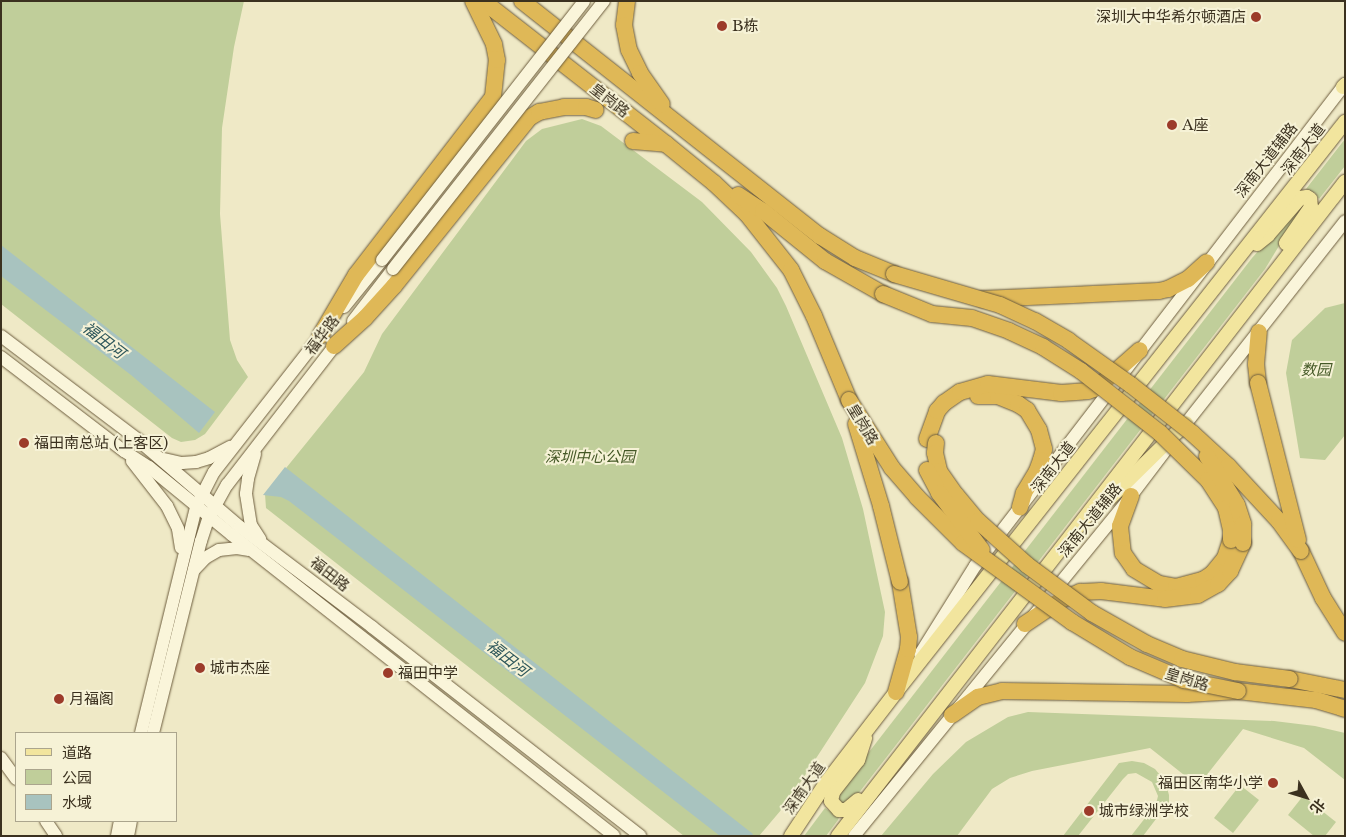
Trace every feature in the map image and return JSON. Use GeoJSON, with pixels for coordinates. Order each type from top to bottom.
{"type":"FeatureCollection","features":[{"type":"Feature","properties":{"kind":"highway"},"geometry":{"type":"LineString","coordinates":[[320,336],[356,275],[493,97],[497,60],[494,44],[473,1]]}},
{"type":"Feature","properties":{"kind":"highway","name":"皇岗路"},"geometry":{"type":"LineString","coordinates":[[483,1],[714,182],[759,227],[791,270],[814,316],[849,400],[879,450],[917,497],[964,543],[1072,622],[1130,657],[1184,680],[1238,691],[1316,700],[1345,709]]}},
{"type":"Feature","properties":{"kind":"highway","name":"皇岗路"},"geometry":{"type":"LineString","coordinates":[[522,1],[831,244],[868,264],[894,274],[983,299],[1035,321],[1070,341],[1189,428],[1256,494],[1279,521],[1301,552],[1312,577],[1341,627]]}},
{"type":"Feature","properties":{"kind":"highway"},"geometry":{"type":"LineString","coordinates":[[627,1],[624,25],[633,61],[676,122]]}},
{"type":"Feature","properties":{"kind":"highway"},"geometry":{"type":"LineString","coordinates":[[334,346],[365,318],[394,286],[529,118],[539,112],[575,106],[596,110]]}},
{"type":"Feature","properties":{"kind":"highway"},"geometry":{"type":"LineString","coordinates":[[484,110],[497,108],[509,114],[515,125],[513,137]]}},
{"type":"Feature","properties":{"kind":"highway"},"geometry":{"type":"LineString","coordinates":[[633,141],[666,144]]}},
{"type":"Feature","properties":{"kind":"highway"},"geometry":{"type":"LineString","coordinates":[[714,182],[762,211],[839,270],[883,294],[932,314],[972,318],[1009,331],[1043,347],[1081,371],[1160,433],[1208,480],[1226,508],[1231,529],[1237,541]]}},
{"type":"Feature","properties":{"kind":"highway"},"geometry":{"type":"LineString","coordinates":[[983,299],[1073,296],[1168,289],[1188,279],[1208,262]]}},
{"type":"Feature","properties":{"kind":"highway"},"geometry":{"type":"LineString","coordinates":[[1258,332],[1256,364],[1258,383],[1301,552]]}},
{"type":"Feature","properties":{"kind":"highway"},"geometry":{"type":"LineString","coordinates":[[1140,350],[1096,388],[1088,391],[1061,393],[988,384],[960,392],[944,403],[932,419],[932,441],[939,471],[952,491],[978,521],[1027,565],[1092,612],[1147,644],[1182,659],[1235,672],[1290,679],[1345,690]]}},
{"type":"Feature","properties":{"kind":"highway"},"geometry":{"type":"LineString","coordinates":[[989,560],[933,484],[925,462],[932,441],[942,422],[949,412],[967,399],[976,396],[998,396],[1012,401],[1027,410],[1039,430],[1044,450],[1037,471],[1024,493],[1020,507]]}},
{"type":"Feature","properties":{"kind":"highway"},"geometry":{"type":"LineString","coordinates":[[849,400],[882,506],[900,582],[908,649],[896,692]]}},
{"type":"Feature","properties":{"kind":"highway"},"geometry":{"type":"LineString","coordinates":[[1025,624],[1061,600],[1080,592],[1101,591],[1165,599],[1198,596],[1218,584],[1230,571],[1243,524],[1233,496],[1189,428]]}},
{"type":"Feature","properties":{"kind":"highway"},"geometry":{"type":"LineString","coordinates":[[1131,496],[1120,526],[1123,553],[1138,572],[1159,584],[1176,587],[1204,580],[1212,574],[1237,541]]}},
{"type":"Feature","properties":{"kind":"highway"},"geometry":{"type":"LineString","coordinates":[[952,715],[984,694],[1012,691],[1187,694],[1238,691]]}},
{"type":"Feature","properties":{"kind":"main road","name":"福华路"},"geometry":{"type":"LineString","coordinates":[[141,732],[196,506],[214,472],[584,1]]}},
{"type":"Feature","properties":{"kind":"main road","name":"福华路"},"geometry":{"type":"LineString","coordinates":[[153,732],[193,572],[209,517],[215,506],[260,442],[393,269],[604,1]]}},
{"type":"Feature","properties":{"kind":"main road","name":"深南大道辅路"},"geometry":{"type":"LineString","coordinates":[[896,692],[975,566],[1344,85]]}},
{"type":"Feature","properties":{"kind":"main road","name":"深南大道"},"geometry":{"type":"LineString","coordinates":[[791,836],[826,783],[896,692],[1345,122]]}},
{"type":"Feature","properties":{"kind":"main road"},"geometry":{"type":"LineString","coordinates":[[838,836],[1345,182]]}},
{"type":"Feature","properties":{"kind":"main road"},"geometry":{"type":"LineString","coordinates":[[1238,260],[1268,235],[1300,198],[1306,197],[1310,199],[1311,206],[1283,247],[1266,282]]}},
{"type":"Feature","properties":{"kind":"main road","name":"深南大道辅路"},"geometry":{"type":"LineString","coordinates":[[854,836],[1025,624],[1189,428],[1258,332],[1345,221]]}},
{"type":"Feature","properties":{"kind":"main road","name":"福田路"},"geometry":{"type":"LineString","coordinates":[[1,336],[161,459],[268,549],[357,615],[640,836]]}},
{"type":"Feature","properties":{"kind":"main road","name":"福田路"},"geometry":{"type":"LineString","coordinates":[[1,357],[124,451],[149,467],[209,517],[614,836]]}},
{"type":"Feature","properties":{"kind":"main road"},"geometry":{"type":"LineString","coordinates":[[1071,537],[1189,428]]}},
{"type":"Feature","properties":{"kind":"main road"},"geometry":{"type":"LineString","coordinates":[[161,459],[182,463],[196,462],[209,458],[239,440]]}},
{"type":"Feature","properties":{"kind":"main road"},"geometry":{"type":"LineString","coordinates":[[260,442],[252,462],[246,494],[252,525],[268,549]]}},
{"type":"Feature","properties":{"kind":"main road"},"geometry":{"type":"LineString","coordinates":[[124,451],[157,490],[170,510],[180,538],[182,560]]}},
{"type":"Feature","properties":{"kind":"main road"},"geometry":{"type":"LineString","coordinates":[[193,572],[205,558],[219,550],[237,548],[252,551]]}},
{"type":"Feature","properties":{"kind":"main road"},"geometry":{"type":"LineString","coordinates":[[867,730],[858,760],[834,792],[831,801],[840,810],[846,810],[876,785]]}},
{"type":"Feature","properties":{"kind":"main road"},"geometry":{"type":"LineString","coordinates":[[1,758],[15,778]]}},
{"type":"Feature","properties":{"kind":"main road"},"geometry":{"type":"LineString","coordinates":[[783,836],[802,819]]}},
{"type":"Feature","properties":{"kind":"main road"},"geometry":{"type":"LineString","coordinates":[[47,822],[56,836]]}},
{"type":"Feature","properties":{"kind":"main road"},"geometry":{"type":"LineString","coordinates":[[117,836],[120,822]]}},
{"type":"Feature","properties":{"kind":"main road"},"geometry":{"type":"LineString","coordinates":[[128,836],[131,822]]}},
{"type":"Feature","properties":{"kind":"green space"},"geometry":{"type":"Polygon","coordinates":[[[1,1],[244,1],[234,47],[222,128],[220,214],[230,340],[237,360],[248,377],[205,434],[195,440],[181,442],[172,438],[1,304],[1,1]]]}},
{"type":"Feature","properties":{"kind":"green space","name":"深圳中心公园"},"geometry":{"type":"Polygon","coordinates":[[[582,119],[601,126],[702,202],[751,252],[777,288],[842,438],[863,509],[885,612],[883,636],[865,683],[787,803],[759,836],[684,836],[266,508],[265,494],[364,372],[382,334],[526,141],[542,129],[582,119]]]}},
{"type":"Feature","properties":{"kind":"green space"},"geometry":{"type":"Polygon","coordinates":[[[1345,139],[1345,166],[1319,199],[1315,193],[1306,189],[1345,139]]]}},
{"type":"Feature","properties":{"kind":"green space"},"geometry":{"type":"Polygon","coordinates":[[[1305,203],[1265,269],[851,803],[842,804],[837,797],[838,792],[1252,258],[1299,205],[1305,203]]]}},
{"type":"Feature","properties":{"kind":"green space","name":"数园"},"geometry":{"type":"Polygon","coordinates":[[[1345,303],[1345,435],[1325,460],[1300,458],[1286,373],[1292,340],[1325,308],[1345,303]]]}},
{"type":"Feature","properties":{"kind":"green space"},"geometry":{"type":"Polygon","coordinates":[[[1028,712],[1274,721],[1315,726],[1345,733],[1345,780],[1304,748],[1243,729],[1198,786],[1150,748],[1032,771],[1010,778],[992,789],[957,836],[881,836],[933,774],[966,742],[1008,717],[1028,712]]]}},
{"type":"Feature","properties":{"kind":"green space"},"geometry":{"type":"Polygon","coordinates":[[[1132,761],[1144,763],[1155,769],[1165,781],[1169,795],[1169,802],[1143,836],[1131,836],[1156,804],[1158,796],[1152,782],[1136,773],[1128,774],[1123,779],[1078,836],[1063,836],[1119,763],[1132,761]]]}},
{"type":"Feature","properties":{"kind":"green space"},"geometry":{"type":"Polygon","coordinates":[[[1240,785],[1259,800],[1233,833],[1214,818],[1240,785]]]}},
{"type":"Feature","properties":{"kind":"green space"},"geometry":{"type":"Polygon","coordinates":[[[1303,796],[1336,822],[1325,836],[1314,836],[1288,815],[1303,796]]]}},
{"type":"Feature","properties":{"kind":"green space"},"geometry":{"type":"Polygon","coordinates":[[[825,808],[839,817],[826,836],[804,836],[825,808]]]}},
{"type":"Feature","properties":{"kind":"water","name":"福田河"},"geometry":{"type":"Polygon","coordinates":[[[1,245],[215,412],[199,433],[131,375],[1,276],[1,245]]]}},
{"type":"Feature","properties":{"kind":"water","name":"福田河"},"geometry":{"type":"Polygon","coordinates":[[[285,467],[753,834],[752,836],[720,836],[289,501],[281,497],[263,495],[285,467]]]}},
{"type":"Feature","properties":{"kind":"place","name":"深圳大中华希尔顿酒店"},"geometry":{"type":"Point","coordinates":[1256,17]}},
{"type":"Feature","properties":{"kind":"place","name":"B栋"},"geometry":{"type":"Point","coordinates":[722,26]}},
{"type":"Feature","properties":{"kind":"place","name":"A座"},"geometry":{"type":"Point","coordinates":[1172,125]}},
{"type":"Feature","properties":{"kind":"place","name":"福田南总站 (上客区)"},"geometry":{"type":"Point","coordinates":[24,443]}},
{"type":"Feature","properties":{"kind":"place","name":"城市杰座"},"geometry":{"type":"Point","coordinates":[200,668]}},
{"type":"Feature","properties":{"kind":"place","name":"福田中学"},"geometry":{"type":"Point","coordinates":[388,673]}},
{"type":"Feature","properties":{"kind":"place","name":"月福阁"},"geometry":{"type":"Point","coordinates":[59,699]}},
{"type":"Feature","properties":{"kind":"place","name":"福田区南华小学"},"geometry":{"type":"Point","coordinates":[1273,783]}},
{"type":"Feature","properties":{"kind":"place","name":"城市绿洲学校"},"geometry":{"type":"Point","coordinates":[1089,811]}}]}
